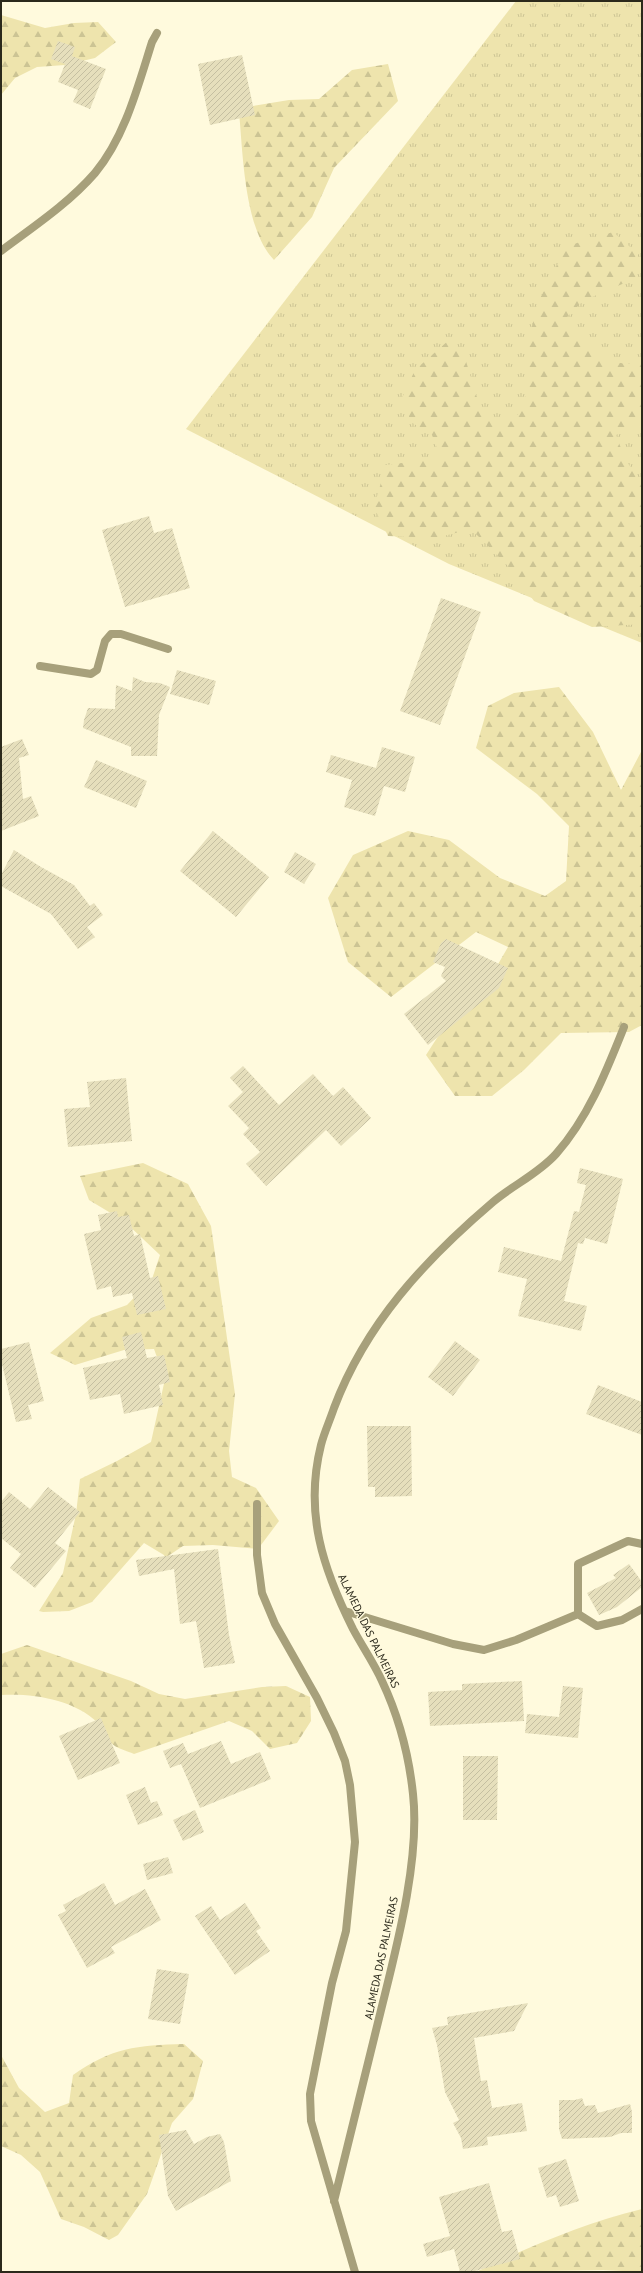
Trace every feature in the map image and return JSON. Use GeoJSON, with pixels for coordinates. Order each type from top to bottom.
{"type":"FeatureCollection","features":[{"type":"Feature","properties":{"kind":"lane"},"geometry":{"type":"LineString","coordinates":[[1,251],[60,207],[95,173],[116,140],[152,42],[157,34]]}},
{"type":"Feature","properties":{"kind":"lane"},"geometry":{"type":"LineString","coordinates":[[40,666],[91,674],[97,670],[105,642],[111,634],[121,634],[168,649]]}},
{"type":"Feature","properties":{"kind":"lane","name":"ALAMEDA DAS PALMEIRAS"},"geometry":{"type":"LineString","coordinates":[[334,2201],[395,1951],[408,1882],[414,1831],[413,1796],[408,1766],[391,1703],[381,1679],[345,1611],[320,1552],[316,1527],[314,1480],[321,1444],[343,1385],[370,1333],[423,1268],[496,1200],[529,1177],[554,1156],[576,1128],[608,1068],[624,1027]]}},
{"type":"Feature","properties":{"kind":"lane"},"geometry":{"type":"LineString","coordinates":[[257,1504],[256,1555],[262,1593],[275,1624],[317,1698],[334,1734],[345,1761],[350,1785],[356,1842],[346,1931],[328,1998],[310,2094],[311,2121],[355,2272]]}},
{"type":"Feature","properties":{"kind":"lane"},"geometry":{"type":"LineString","coordinates":[[578,1614],[578,1564],[628,1541],[642,1544]]}},
{"type":"Feature","properties":{"kind":"lane"},"geometry":{"type":"LineString","coordinates":[[578,1614],[597,1626],[622,1620],[642,1609]]}},
{"type":"Feature","properties":{"kind":"lane"},"geometry":{"type":"LineString","coordinates":[[345,1611],[453,1644],[484,1650],[516,1640],[578,1614]]}},
{"type":"Feature","properties":{"kind":"green space"},"geometry":{"type":"Polygon","coordinates":[[[516,1],[642,1],[642,643],[449,564],[186,429],[516,1]]]}},
{"type":"Feature","properties":{"kind":"green space"},"geometry":{"type":"Polygon","coordinates":[[[1,15],[45,28],[74,23],[98,22],[116,42],[95,58],[65,65],[37,67],[15,78],[1,95],[1,15]]]}},
{"type":"Feature","properties":{"kind":"green space"},"geometry":{"type":"Polygon","coordinates":[[[388,64],[398,101],[334,168],[312,217],[274,260],[264,246],[256,230],[251,210],[244,169],[239,112],[240,108],[289,100],[319,99],[352,70],[388,64]]]}},
{"type":"Feature","properties":{"kind":"green space"},"geometry":{"type":"Polygon","coordinates":[[[613,232],[638,254],[636,278],[583,301],[566,318],[581,338],[597,354],[606,359],[617,362],[629,364],[642,362],[642,422],[616,435],[625,459],[642,484],[642,624],[592,627],[534,601],[508,566],[471,529],[436,538],[388,536],[374,507],[386,465],[441,458],[432,435],[411,422],[402,398],[415,370],[449,340],[465,358],[479,404],[493,426],[517,417],[528,389],[528,345],[537,304],[567,246],[613,232]]]}},
{"type":"Feature","properties":{"kind":"green space"},"geometry":{"type":"Polygon","coordinates":[[[559,687],[593,732],[621,790],[642,750],[642,1025],[629,1032],[561,1033],[524,1070],[492,1096],[455,1096],[426,1055],[446,1024],[490,978],[508,947],[476,932],[391,997],[348,962],[328,898],[353,855],[408,831],[449,840],[500,878],[545,896],[566,881],[569,826],[537,794],[476,748],[488,706],[514,693],[559,687]]]}},
{"type":"Feature","properties":{"kind":"green space"},"geometry":{"type":"Polygon","coordinates":[[[143,1163],[188,1184],[211,1226],[235,1394],[229,1451],[232,1477],[256,1488],[279,1521],[258,1549],[213,1545],[183,1546],[165,1558],[164,1555],[144,1543],[92,1602],[69,1611],[43,1612],[39,1611],[63,1573],[76,1514],[80,1479],[151,1442],[165,1379],[154,1349],[124,1350],[75,1365],[50,1353],[91,1318],[127,1305],[152,1279],[160,1255],[124,1221],[89,1200],[80,1176],[143,1163]]]}},
{"type":"Feature","properties":{"kind":"green space"},"geometry":{"type":"Polygon","coordinates":[[[27,1645],[131,1681],[159,1694],[185,1699],[262,1687],[286,1686],[310,1697],[311,1721],[297,1743],[270,1749],[252,1731],[229,1721],[134,1754],[113,1745],[98,1723],[77,1708],[52,1699],[26,1695],[1,1695],[1,1654],[27,1645]]]}},
{"type":"Feature","properties":{"kind":"green space"},"geometry":{"type":"Polygon","coordinates":[[[184,2044],[203,2061],[193,2099],[172,2123],[147,2194],[118,2235],[109,2240],[84,2227],[61,2219],[40,2172],[21,2155],[1,2146],[1,2055],[19,2088],[45,2112],[69,2103],[73,2075],[100,2059],[138,2047],[184,2044]]]}},
{"type":"Feature","properties":{"kind":"green space"},"geometry":{"type":"Polygon","coordinates":[[[642,2209],[642,2272],[603,2270],[476,2272],[578,2228],[642,2209]]]}},
{"type":"Feature","properties":{"kind":"building"},"geometry":{"type":"Polygon","coordinates":[[[58,41],[75,47],[72,56],[106,69],[90,109],[73,102],[78,90],[58,82],[65,64],[51,59],[58,41]]]}},
{"type":"Feature","properties":{"kind":"building"},"geometry":{"type":"Polygon","coordinates":[[[242,55],[255,115],[210,125],[198,64],[242,55]]]}},
{"type":"Feature","properties":{"kind":"building"},"geometry":{"type":"Polygon","coordinates":[[[149,516],[154,533],[172,528],[190,588],[125,607],[102,530],[149,516]]]}},
{"type":"Feature","properties":{"kind":"building"},"geometry":{"type":"Polygon","coordinates":[[[441,598],[481,612],[440,725],[400,711],[441,598]]]}},
{"type":"Feature","properties":{"kind":"building"},"geometry":{"type":"Polygon","coordinates":[[[177,670],[216,681],[209,705],[170,694],[177,670]]]}},
{"type":"Feature","properties":{"kind":"building"},"geometry":{"type":"Polygon","coordinates":[[[133,677],[145,682],[160,683],[170,687],[159,715],[157,756],[131,756],[131,747],[83,728],[88,708],[115,709],[116,685],[132,691],[133,677]]]}},
{"type":"Feature","properties":{"kind":"building"},"geometry":{"type":"Polygon","coordinates":[[[22,739],[29,755],[19,758],[23,799],[31,796],[39,816],[1,831],[1,747],[22,739]]]}},
{"type":"Feature","properties":{"kind":"building"},"geometry":{"type":"Polygon","coordinates":[[[382,747],[415,757],[405,792],[384,786],[375,816],[344,807],[352,780],[326,772],[331,755],[376,768],[382,747]]]}},
{"type":"Feature","properties":{"kind":"building"},"geometry":{"type":"Polygon","coordinates":[[[96,760],[147,781],[136,808],[84,787],[96,760]]]}},
{"type":"Feature","properties":{"kind":"building"},"geometry":{"type":"Polygon","coordinates":[[[213,831],[269,877],[236,917],[180,871],[213,831]]]}},
{"type":"Feature","properties":{"kind":"building"},"geometry":{"type":"Polygon","coordinates":[[[14,850],[74,885],[90,906],[94,903],[103,915],[87,927],[95,937],[78,949],[51,914],[1,886],[1,875],[14,850]]]}},
{"type":"Feature","properties":{"kind":"building"},"geometry":{"type":"Polygon","coordinates":[[[295,852],[316,864],[304,884],[284,872],[295,852]]]}},
{"type":"Feature","properties":{"kind":"building"},"geometry":{"type":"Polygon","coordinates":[[[446,939],[508,968],[499,988],[428,1045],[404,1014],[446,981],[441,976],[445,967],[433,962],[441,943],[446,939]]]}},
{"type":"Feature","properties":{"kind":"building"},"geometry":{"type":"Polygon","coordinates":[[[243,1066],[279,1105],[313,1074],[333,1096],[343,1087],[371,1118],[341,1146],[326,1130],[266,1186],[246,1164],[260,1152],[243,1134],[249,1128],[228,1106],[243,1092],[230,1078],[243,1066]]]}},
{"type":"Feature","properties":{"kind":"building"},"geometry":{"type":"Polygon","coordinates":[[[126,1078],[132,1141],[68,1147],[64,1109],[90,1107],[87,1082],[126,1078]]]}},
{"type":"Feature","properties":{"kind":"building"},"geometry":{"type":"Polygon","coordinates":[[[580,1168],[623,1179],[607,1244],[585,1238],[583,1244],[578,1243],[564,1301],[587,1306],[581,1331],[518,1316],[527,1279],[498,1272],[504,1247],[561,1261],[574,1211],[579,1212],[586,1185],[577,1183],[580,1168]]]}},
{"type":"Feature","properties":{"kind":"building"},"geometry":{"type":"Polygon","coordinates":[[[117,1211],[118,1217],[129,1215],[134,1236],[140,1234],[150,1278],[158,1276],[166,1309],[137,1315],[132,1293],[113,1297],[111,1286],[97,1290],[84,1234],[101,1230],[98,1215],[117,1211]]]}},
{"type":"Feature","properties":{"kind":"building"},"geometry":{"type":"Polygon","coordinates":[[[141,1332],[147,1358],[164,1355],[170,1382],[159,1385],[163,1405],[124,1414],[120,1394],[90,1400],[83,1368],[127,1358],[122,1337],[141,1332]]]}},
{"type":"Feature","properties":{"kind":"building"},"geometry":{"type":"Polygon","coordinates":[[[455,1341],[480,1360],[453,1396],[428,1377],[455,1341]]]}},
{"type":"Feature","properties":{"kind":"building"},"geometry":{"type":"Polygon","coordinates":[[[29,1342],[44,1401],[28,1405],[32,1419],[16,1422],[1,1360],[1,1349],[29,1342]]]}},
{"type":"Feature","properties":{"kind":"building"},"geometry":{"type":"Polygon","coordinates":[[[598,1385],[642,1402],[642,1435],[586,1414],[598,1385]]]}},
{"type":"Feature","properties":{"kind":"building"},"geometry":{"type":"Polygon","coordinates":[[[367,1426],[411,1426],[412,1496],[375,1497],[375,1487],[368,1487],[367,1426]]]}},
{"type":"Feature","properties":{"kind":"building"},"geometry":{"type":"Polygon","coordinates":[[[48,1487],[80,1512],[55,1543],[66,1551],[35,1588],[10,1568],[21,1554],[1,1538],[1,1502],[9,1492],[30,1509],[48,1487]]]}},
{"type":"Feature","properties":{"kind":"building"},"geometry":{"type":"Polygon","coordinates":[[[218,1549],[229,1635],[235,1663],[204,1668],[196,1621],[180,1624],[174,1569],[139,1576],[136,1560],[218,1549]]]}},
{"type":"Feature","properties":{"kind":"building"},"geometry":{"type":"Polygon","coordinates":[[[629,1564],[642,1582],[642,1587],[617,1607],[599,1615],[587,1593],[616,1578],[613,1575],[629,1564]]]}},
{"type":"Feature","properties":{"kind":"building"},"geometry":{"type":"Polygon","coordinates":[[[522,1681],[524,1721],[430,1726],[428,1692],[462,1690],[462,1684],[522,1681]]]}},
{"type":"Feature","properties":{"kind":"building"},"geometry":{"type":"Polygon","coordinates":[[[563,1686],[583,1688],[578,1738],[525,1733],[527,1714],[559,1717],[563,1686]]]}},
{"type":"Feature","properties":{"kind":"building"},"geometry":{"type":"Polygon","coordinates":[[[101,1718],[120,1763],[78,1780],[59,1736],[101,1718]]]}},
{"type":"Feature","properties":{"kind":"building"},"geometry":{"type":"Polygon","coordinates":[[[221,1741],[231,1764],[260,1752],[271,1779],[200,1808],[181,1764],[170,1768],[163,1751],[183,1743],[188,1754],[221,1741]]]}},
{"type":"Feature","properties":{"kind":"building"},"geometry":{"type":"Polygon","coordinates":[[[463,1756],[498,1756],[497,1820],[463,1820],[463,1756]]]}},
{"type":"Feature","properties":{"kind":"building"},"geometry":{"type":"Polygon","coordinates":[[[145,1787],[151,1803],[157,1801],[163,1815],[138,1825],[126,1795],[145,1787]]]}},
{"type":"Feature","properties":{"kind":"building"},"geometry":{"type":"Polygon","coordinates":[[[195,1810],[204,1832],[183,1841],[173,1820],[195,1810]]]}},
{"type":"Feature","properties":{"kind":"building"},"geometry":{"type":"Polygon","coordinates":[[[168,1857],[173,1873],[147,1880],[143,1864],[168,1857]]]}},
{"type":"Feature","properties":{"kind":"building"},"geometry":{"type":"Polygon","coordinates":[[[104,1883],[115,1905],[145,1889],[161,1920],[111,1947],[115,1953],[87,1968],[58,1915],[66,1911],[63,1905],[104,1883]]]}},
{"type":"Feature","properties":{"kind":"building"},"geometry":{"type":"Polygon","coordinates":[[[245,1903],[261,1928],[256,1931],[270,1951],[235,1975],[195,1916],[211,1906],[220,1920],[245,1903]]]}},
{"type":"Feature","properties":{"kind":"building"},"geometry":{"type":"Polygon","coordinates":[[[157,1969],[189,1974],[180,2024],[148,2019],[157,1969]]]}},
{"type":"Feature","properties":{"kind":"building"},"geometry":{"type":"Polygon","coordinates":[[[528,2003],[514,2031],[474,2038],[481,2081],[487,2080],[492,2108],[522,2103],[527,2131],[487,2137],[488,2145],[463,2149],[461,2138],[453,2123],[459,2120],[445,2092],[437,2045],[432,2028],[448,2025],[447,2017],[528,2003]]]}},
{"type":"Feature","properties":{"kind":"building"},"geometry":{"type":"Polygon","coordinates":[[[582,2098],[585,2106],[595,2105],[598,2113],[630,2104],[632,2112],[632,2133],[621,2133],[610,2137],[562,2139],[559,2129],[559,2100],[575,2100],[582,2098]]]}},
{"type":"Feature","properties":{"kind":"building"},"geometry":{"type":"Polygon","coordinates":[[[186,2130],[194,2144],[207,2137],[220,2134],[224,2142],[231,2181],[176,2211],[168,2196],[159,2135],[186,2130]]]}},
{"type":"Feature","properties":{"kind":"building"},"geometry":{"type":"Polygon","coordinates":[[[566,2159],[579,2201],[560,2207],[556,2195],[547,2198],[538,2168],[566,2159]]]}},
{"type":"Feature","properties":{"kind":"building"},"geometry":{"type":"Polygon","coordinates":[[[489,2183],[502,2232],[512,2230],[520,2259],[471,2272],[460,2272],[454,2249],[427,2257],[423,2244],[450,2236],[439,2197],[489,2183]]]}}]}
